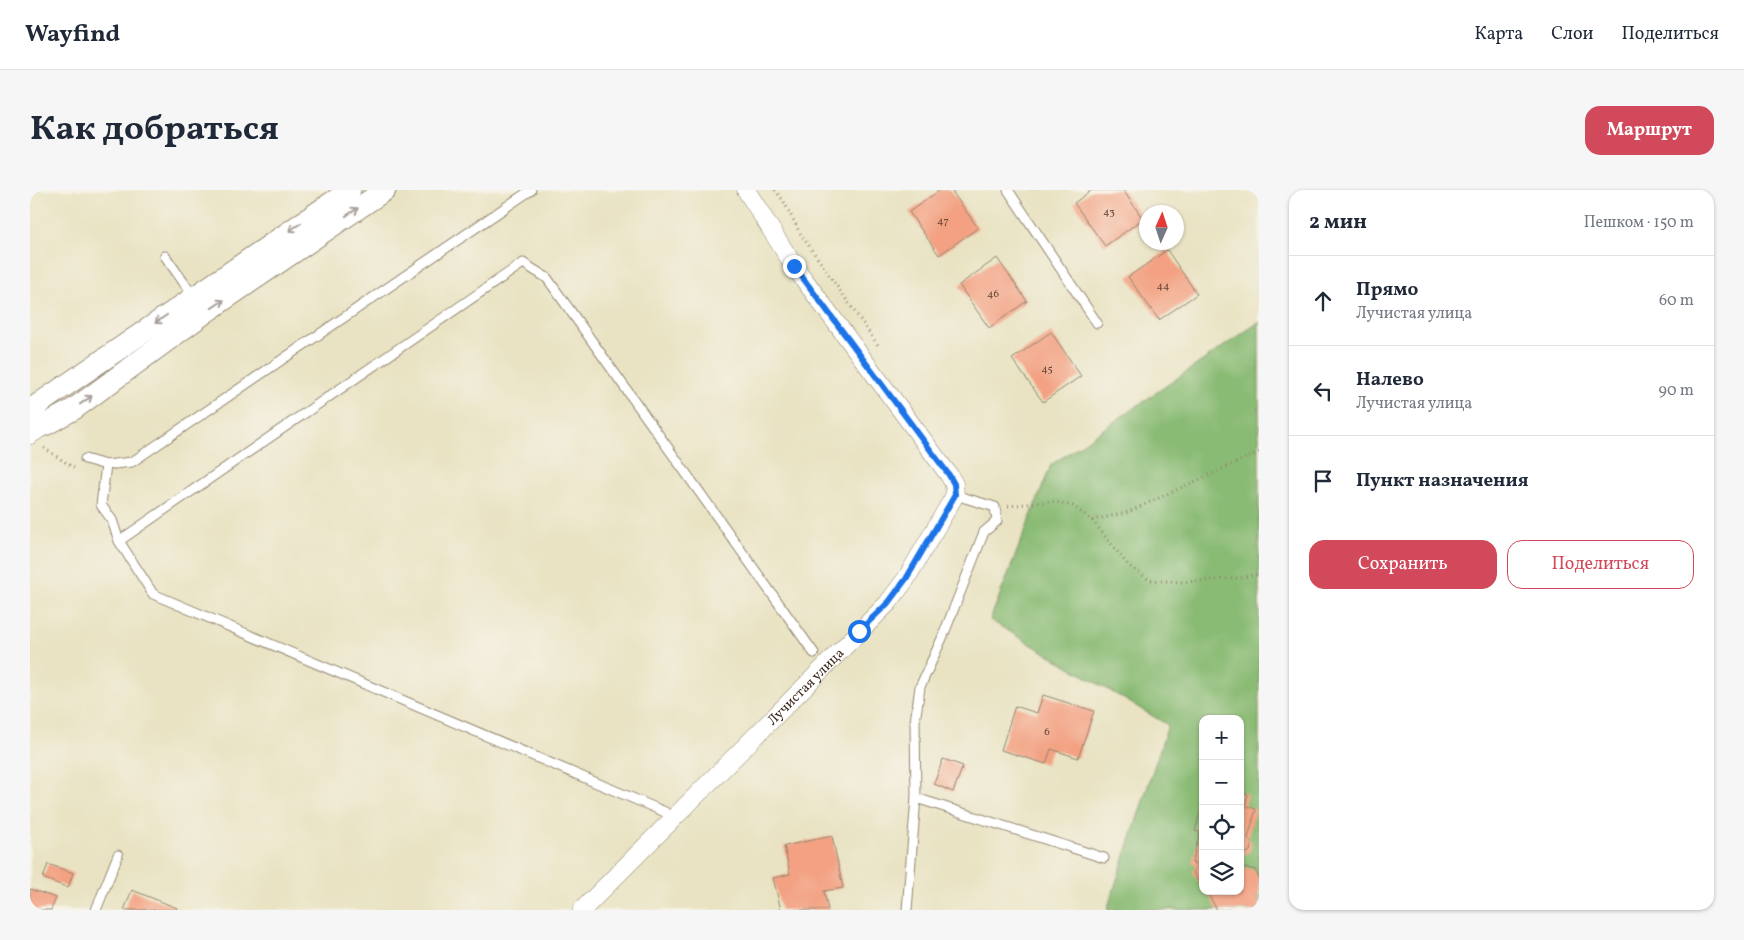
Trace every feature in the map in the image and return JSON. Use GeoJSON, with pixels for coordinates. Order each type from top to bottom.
{"type":"FeatureCollection","features":[{"type":"Feature","properties":{"kind":"street"},"geometry":{"type":"LineString","coordinates":[[30,410],[350,190]]}},
{"type":"Feature","properties":{"kind":"street"},"geometry":{"type":"LineString","coordinates":[[35,425],[74,409],[206,312],[385,190]]}},
{"type":"Feature","properties":{"kind":"street"},"geometry":{"type":"LineString","coordinates":[[746,190],[794,266],[949,475],[954,484],[955,495]]}},
{"type":"Feature","properties":{"kind":"street","name":"Лучистая улица"},"geometry":{"type":"LineString","coordinates":[[582,910],[888,603],[906,579],[955,495]]}},
{"type":"Feature","properties":{"kind":"lane"},"geometry":{"type":"LineString","coordinates":[[84,459],[106,465],[132,462],[530,190]]}},
{"type":"Feature","properties":{"kind":"lane"},"geometry":{"type":"LineString","coordinates":[[1008,190],[1097,323]]}},
{"type":"Feature","properties":{"kind":"lane"},"geometry":{"type":"LineString","coordinates":[[165,256],[194,297]]}},
{"type":"Feature","properties":{"kind":"lane"},"geometry":{"type":"LineString","coordinates":[[119,541],[523,263],[547,278],[814,653]]}},
{"type":"Feature","properties":{"kind":"lane"},"geometry":{"type":"LineString","coordinates":[[106,465],[101,505],[112,520],[119,541],[153,594],[665,812]]}},
{"type":"Feature","properties":{"kind":"lane"},"geometry":{"type":"LineString","coordinates":[[907,910],[916,798],[914,722],[920,687],[943,636],[984,532],[996,521],[995,507],[955,495]]}},
{"type":"Feature","properties":{"kind":"lane"},"geometry":{"type":"LineString","coordinates":[[916,798],[1104,858]]}},
{"type":"Feature","properties":{"kind":"lane"},"geometry":{"type":"LineString","coordinates":[[96,910],[118,855]]}},
{"type":"Feature","properties":{"kind":"path"},"geometry":{"type":"LineString","coordinates":[[775,190],[784,202],[800,233],[884,354]]}},
{"type":"Feature","properties":{"kind":"path"},"geometry":{"type":"LineString","coordinates":[[43,448],[78,470]]}},
{"type":"Feature","properties":{"kind":"path"},"geometry":{"type":"LineString","coordinates":[[1092,520],[1126,514],[1259,452]]}},
{"type":"Feature","properties":{"kind":"path"},"geometry":{"type":"LineString","coordinates":[[995,507],[1052,502],[1073,506],[1092,520],[1128,565],[1149,580],[1183,582],[1240,578],[1259,574]]}},
{"type":"Feature","properties":{"kind":"green space"},"geometry":{"type":"Polygon","coordinates":[[[1259,322],[1259,910],[1107,910],[1168,725],[990,620],[1051,465],[1259,322]]]}},
{"type":"Feature","properties":{"kind":"building"},"geometry":{"type":"Polygon","coordinates":[[[940,190],[951,190],[978,228],[939,255],[909,212],[940,190]]]}},
{"type":"Feature","properties":{"kind":"building"},"geometry":{"type":"Polygon","coordinates":[[[1092,190],[1123,190],[1139,213],[1139,222],[1105,246],[1074,203],[1092,190]]]}},
{"type":"Feature","properties":{"kind":"building"},"geometry":{"type":"Polygon","coordinates":[[[1167,250],[1197,294],[1159,320],[1128,277],[1167,250]]]}},
{"type":"Feature","properties":{"kind":"building"},"geometry":{"type":"Polygon","coordinates":[[[997,258],[1027,301],[989,328],[959,285],[997,258]]]}},
{"type":"Feature","properties":{"kind":"building"},"geometry":{"type":"Polygon","coordinates":[[[1051,332],[1081,376],[1043,402],[1012,359],[1051,332]]]}},
{"type":"Feature","properties":{"kind":"building"},"geometry":{"type":"Polygon","coordinates":[[[1043,695],[1094,711],[1078,758],[1051,749],[1046,764],[1001,750],[1015,706],[1037,713],[1043,695]]]}},
{"type":"Feature","properties":{"kind":"building"},"geometry":{"type":"Polygon","coordinates":[[[943,759],[963,766],[953,792],[934,784],[943,759]]]}},
{"type":"Feature","properties":{"kind":"building"},"geometry":{"type":"Polygon","coordinates":[[[1244,793],[1248,794],[1245,806],[1256,809],[1248,838],[1252,843],[1250,851],[1244,854],[1244,793]]]}},
{"type":"Feature","properties":{"kind":"building"},"geometry":{"type":"Polygon","coordinates":[[[1199,816],[1199,832],[1195,831],[1199,816]]]}},
{"type":"Feature","properties":{"kind":"building"},"geometry":{"type":"Polygon","coordinates":[[[832,836],[843,888],[824,891],[828,910],[781,910],[773,878],[790,874],[784,846],[832,836]]]}},
{"type":"Feature","properties":{"kind":"building"},"geometry":{"type":"Polygon","coordinates":[[[1199,836],[1199,883],[1193,873],[1196,864],[1192,863],[1199,836]]]}},
{"type":"Feature","properties":{"kind":"building"},"geometry":{"type":"Polygon","coordinates":[[[48,864],[73,873],[68,888],[43,878],[48,864]]]}},
{"type":"Feature","properties":{"kind":"building"},"geometry":{"type":"Polygon","coordinates":[[[1244,869],[1255,870],[1259,878],[1259,910],[1217,910],[1209,895],[1244,895],[1244,869]]]}},
{"type":"Feature","properties":{"kind":"building"},"geometry":{"type":"Polygon","coordinates":[[[30,889],[56,898],[51,910],[30,910],[30,889]]]}},
{"type":"Feature","properties":{"kind":"building"},"geometry":{"type":"Polygon","coordinates":[[[132,890],[177,908],[176,910],[124,910],[132,890]]]}},
{"type":"Feature","properties":{"kind":"route"},"geometry":{"type":"LineString","coordinates":[[794,266],[954,484],[955,495],[948,510],[906,579],[888,603],[859,631]]}}]}
